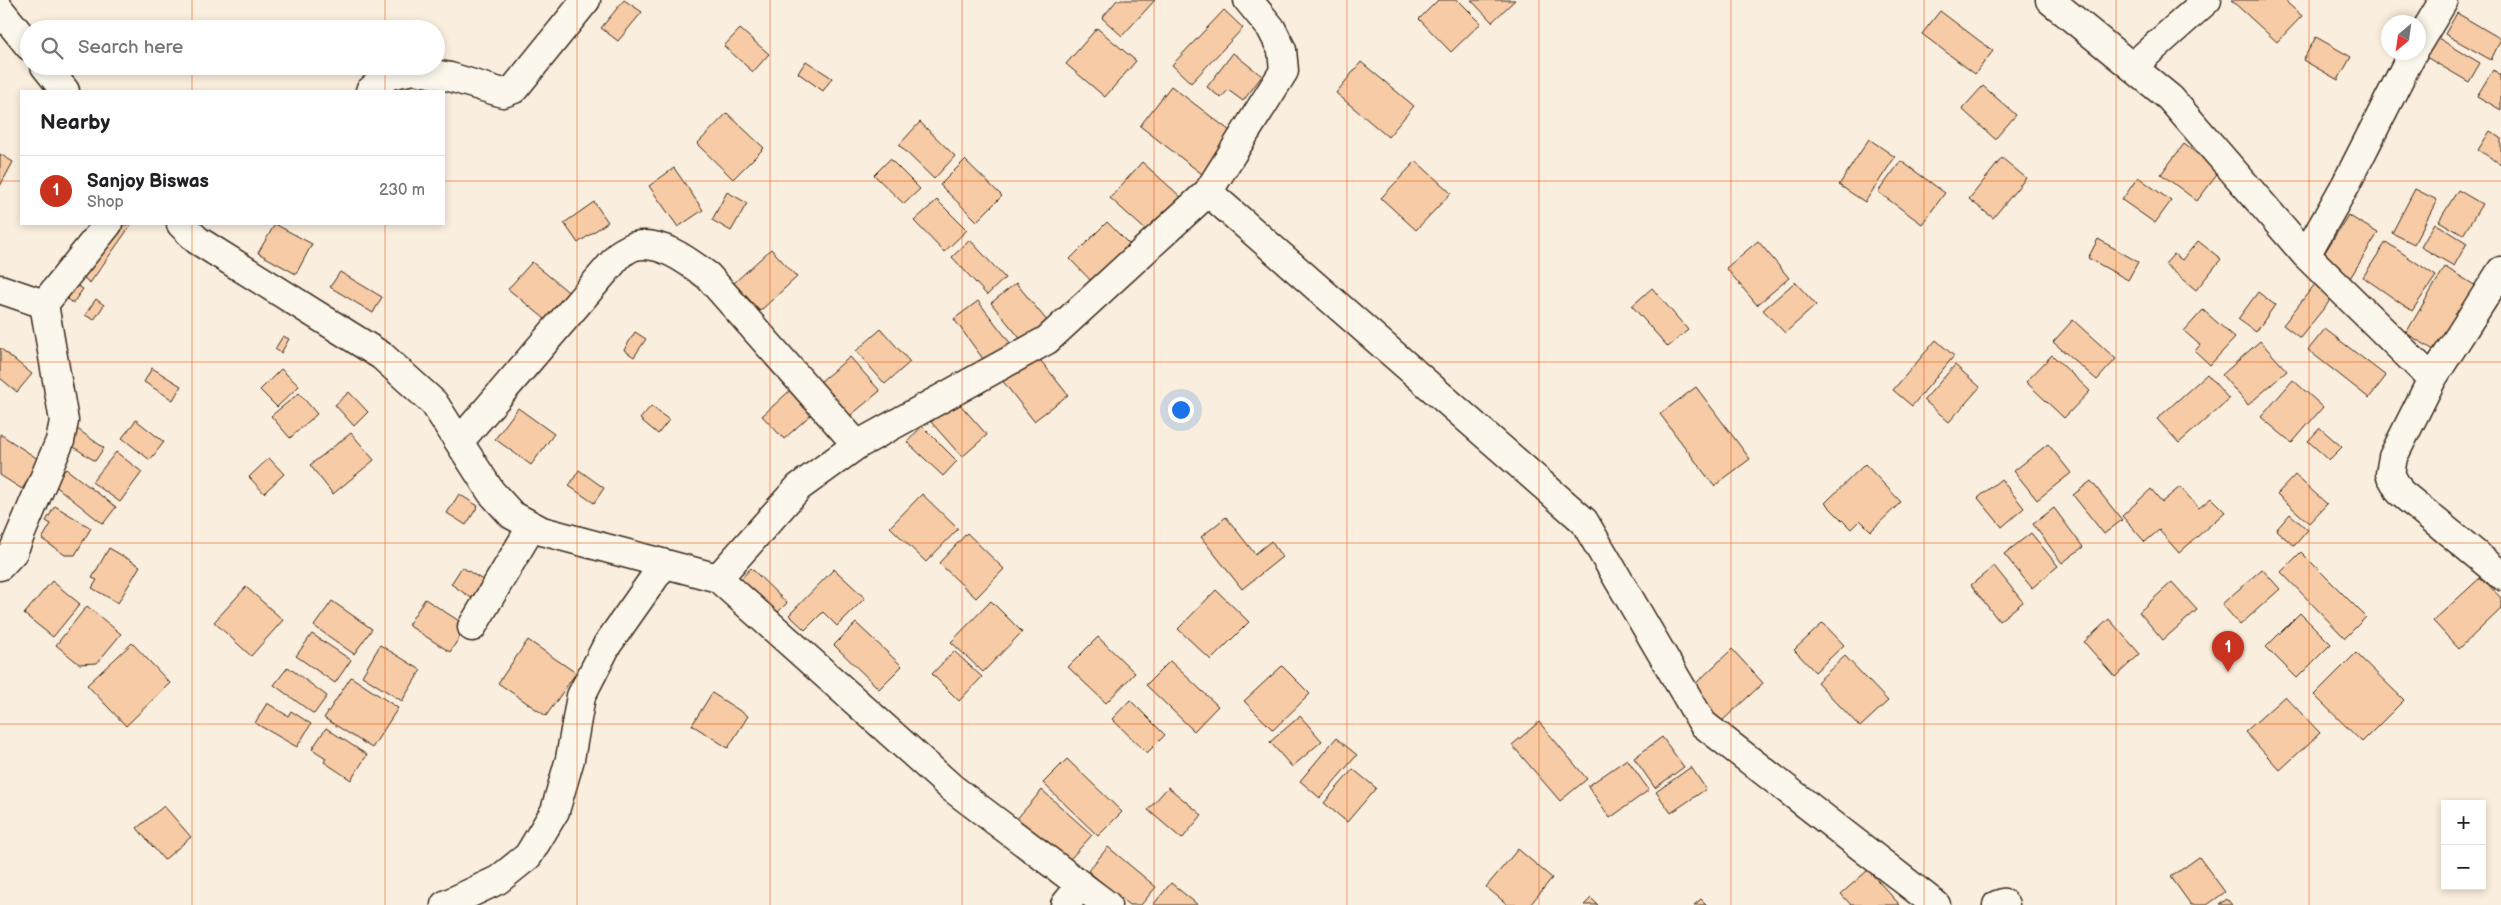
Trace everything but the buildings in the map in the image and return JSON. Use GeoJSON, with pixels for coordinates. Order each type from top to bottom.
{"type":"FeatureCollection","features":[{"type":"Feature","properties":{"kind":"street"},"geometry":{"type":"LineString","coordinates":[[440,75],[502,93],[514,90],[586,0]]}},
{"type":"Feature","properties":{"kind":"street"},"geometry":{"type":"LineString","coordinates":[[718,578],[798,486],[857,445],[1047,340],[1208,192],[1284,71],[1282,50],[1271,28],[1248,0]]}},
{"type":"Feature","properties":{"kind":"street"},"geometry":{"type":"LineString","coordinates":[[2050,0],[2170,98],[2306,255],[2432,379]]}},
{"type":"Feature","properties":{"kind":"street"},"geometry":{"type":"LineString","coordinates":[[2132,67],[2206,0]]}},
{"type":"Feature","properties":{"kind":"street"},"geometry":{"type":"LineString","coordinates":[[2426,30],[2444,0]]}},
{"type":"Feature","properties":{"kind":"street"},"geometry":{"type":"LineString","coordinates":[[8,8],[20,30]]}},
{"type":"Feature","properties":{"kind":"street"},"geometry":{"type":"LineString","coordinates":[[2306,255],[2346,184],[2408,60]]}},
{"type":"Feature","properties":{"kind":"street"},"geometry":{"type":"LineString","coordinates":[[52,75],[64,90]]}},
{"type":"Feature","properties":{"kind":"street"},"geometry":{"type":"LineString","coordinates":[[371,90],[388,75]]}},
{"type":"Feature","properties":{"kind":"street"},"geometry":{"type":"LineString","coordinates":[[1208,192],[1584,521],[1703,724],[1936,905]]}},
{"type":"Feature","properties":{"kind":"street"},"geometry":{"type":"LineString","coordinates":[[0,566],[13,552],[60,441],[64,421],[44,304],[107,225]]}},
{"type":"Feature","properties":{"kind":"street"},"geometry":{"type":"LineString","coordinates":[[198,229],[382,356],[434,404],[491,492],[512,515],[542,531],[718,578],[1073,895],[1107,905]]}},
{"type":"Feature","properties":{"kind":"street"},"geometry":{"type":"LineString","coordinates":[[459,442],[621,253],[636,246],[654,247],[683,258],[708,276],[857,445]]}},
{"type":"Feature","properties":{"kind":"street"},"geometry":{"type":"LineString","coordinates":[[2501,271],[2432,379],[2392,456],[2390,474],[2400,492],[2501,575]]}},
{"type":"Feature","properties":{"kind":"street"},"geometry":{"type":"LineString","coordinates":[[0,289],[44,304]]}},
{"type":"Feature","properties":{"kind":"street"},"geometry":{"type":"LineString","coordinates":[[472,627],[532,526]]}},
{"type":"Feature","properties":{"kind":"street"},"geometry":{"type":"LineString","coordinates":[[445,905],[498,880],[528,856],[555,811],[570,759],[581,696],[607,645],[664,564]]}},
{"type":"Feature","properties":{"kind":"street"},"geometry":{"type":"LineString","coordinates":[[1997,905],[2003,903],[2005,905]]}},
{"type":"Feature","properties":{"kind":"place","name":"Sanjoy Biswas"},"geometry":{"type":"Point","coordinates":[2228,672]}}]}
